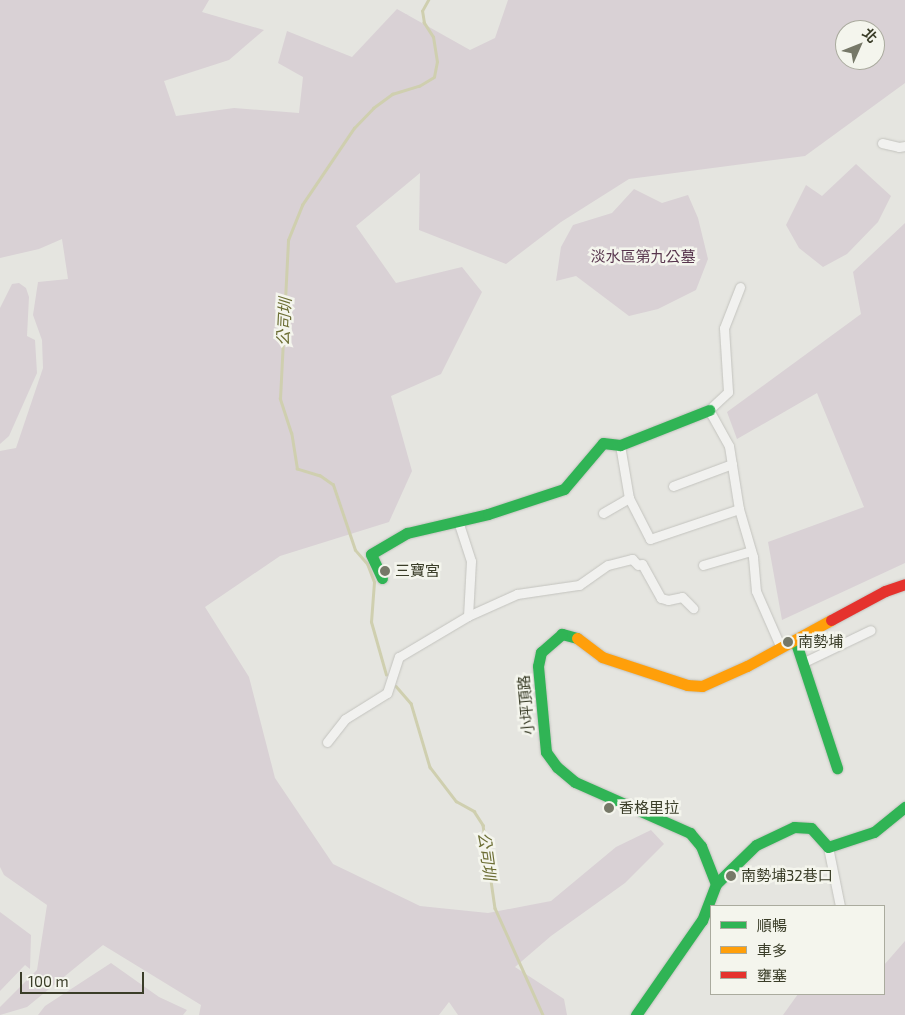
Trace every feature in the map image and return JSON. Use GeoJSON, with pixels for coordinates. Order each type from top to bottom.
{"type":"FeatureCollection","features":[{"type":"Feature","properties":{"kind":"street"},"geometry":{"type":"LineString","coordinates":[[882,143],[899,147],[905,146]]}},
{"type":"Feature","properties":{"kind":"street"},"geometry":{"type":"LineString","coordinates":[[382,578],[372,554],[407,533],[488,514],[564,489],[603,443],[620,445],[709,410],[728,392],[724,328],[740,287]]}},
{"type":"Feature","properties":{"kind":"street"},"geometry":{"type":"LineString","coordinates":[[709,410],[729,446],[739,509],[751,551],[756,591],[781,648]]}},
{"type":"Feature","properties":{"kind":"street"},"geometry":{"type":"LineString","coordinates":[[620,445],[629,498],[650,540],[739,509]]}},
{"type":"Feature","properties":{"kind":"street"},"geometry":{"type":"LineString","coordinates":[[673,486],[732,464]]}},
{"type":"Feature","properties":{"kind":"street"},"geometry":{"type":"LineString","coordinates":[[603,513],[629,498]]}},
{"type":"Feature","properties":{"kind":"street"},"geometry":{"type":"LineString","coordinates":[[458,521],[471,561],[468,616]]}},
{"type":"Feature","properties":{"kind":"street"},"geometry":{"type":"LineString","coordinates":[[703,565],[751,551]]}},
{"type":"Feature","properties":{"kind":"street"},"geometry":{"type":"LineString","coordinates":[[327,742],[345,719],[387,693],[399,656],[468,616],[518,594],[580,585],[608,565],[632,559],[638,565],[642,564],[661,598],[668,600],[682,597],[693,608]]}},
{"type":"Feature","properties":{"kind":"street","name":"小坪頂路"},"geometry":{"type":"LineString","coordinates":[[716,884],[701,846],[690,833],[575,782],[557,768],[546,752],[542,735],[538,666],[541,652],[562,634],[576,638],[602,657],[669,680],[702,686],[781,648],[885,591],[905,584]]}},
{"type":"Feature","properties":{"kind":"street"},"geometry":{"type":"LineString","coordinates":[[802,663],[871,630]]}},
{"type":"Feature","properties":{"kind":"street"},"geometry":{"type":"LineString","coordinates":[[794,640],[837,768]]}},
{"type":"Feature","properties":{"kind":"street"},"geometry":{"type":"LineString","coordinates":[[828,847],[874,832],[905,807]]}},
{"type":"Feature","properties":{"kind":"street"},"geometry":{"type":"LineString","coordinates":[[636,1015],[702,920],[712,900],[716,884],[756,845],[794,827],[811,828],[828,847],[840,905]]}},
{"type":"Feature","properties":{"kind":"green space"},"geometry":{"type":"Polygon","coordinates":[[[0,0],[209,0],[202,12],[264,30],[229,60],[164,81],[176,116],[234,108],[299,113],[303,77],[278,63],[287,31],[352,57],[397,9],[470,50],[495,38],[508,0],[905,0],[905,83],[805,156],[629,179],[561,222],[506,264],[419,230],[420,173],[356,226],[396,283],[462,267],[482,292],[441,374],[391,396],[412,471],[389,522],[280,556],[205,607],[249,677],[275,778],[333,864],[420,906],[488,913],[551,901],[616,847],[651,830],[664,844],[625,883],[551,936],[515,967],[564,999],[567,1015],[458,1015],[449,1002],[439,1015],[199,1015],[201,1005],[103,945],[27,1007],[0,1015],[0,1007],[37,970],[47,905],[4,875],[0,867],[0,451],[16,448],[43,368],[42,340],[33,315],[38,282],[68,279],[62,239],[39,249],[0,258],[0,0]]]}},
{"type":"Feature","properties":{"kind":"green space"},"geometry":{"type":"Polygon","coordinates":[[[856,164],[891,196],[878,222],[847,254],[823,267],[799,248],[786,225],[806,185],[822,196],[856,164]]]}},
{"type":"Feature","properties":{"kind":"green space","name":"淡水區第九公墓"},"geometry":{"type":"Polygon","coordinates":[[[634,189],[662,203],[688,195],[698,218],[708,259],[696,290],[658,309],[629,316],[576,276],[556,281],[561,247],[573,225],[612,213],[634,189]]]}},
{"type":"Feature","properties":{"kind":"green space"},"geometry":{"type":"Polygon","coordinates":[[[905,223],[905,563],[782,620],[768,542],[864,507],[817,393],[737,439],[727,412],[861,314],[853,272],[905,223]]]}},
{"type":"Feature","properties":{"kind":"green space"},"geometry":{"type":"Polygon","coordinates":[[[19,283],[26,288],[29,297],[27,336],[35,340],[37,373],[9,436],[0,444],[0,308],[12,284],[19,283]]]}},
{"type":"Feature","properties":{"kind":"green space"},"geometry":{"type":"Polygon","coordinates":[[[0,912],[31,935],[30,969],[25,965],[0,991],[0,912]]]}},
{"type":"Feature","properties":{"kind":"green space"},"geometry":{"type":"Polygon","coordinates":[[[905,941],[905,1015],[783,1015],[797,995],[885,995],[885,964],[905,941]]]}},
{"type":"Feature","properties":{"kind":"green space"},"geometry":{"type":"Polygon","coordinates":[[[111,963],[159,997],[187,1010],[183,1015],[38,1015],[45,1006],[111,963]]]}},
{"type":"Feature","properties":{"kind":"waterway","name":"公司圳"},"geometry":{"type":"LineString","coordinates":[[386,675],[371,622],[374,582],[367,564],[355,550],[333,485],[320,476],[297,469],[291,433],[280,399],[288,240],[302,205],[354,128],[373,108],[392,94],[419,86],[434,77],[437,62],[433,37],[424,23],[422,11],[428,0]]}},
{"type":"Feature","properties":{"kind":"waterway","name":"公司圳"},"geometry":{"type":"LineString","coordinates":[[396,686],[411,703],[430,767],[456,801],[474,811],[483,825],[495,908],[543,1015]]}},
{"type":"Feature","properties":{"kind":"traffic: fast"},"geometry":{"type":"LineString","coordinates":[[382,578],[371,554],[407,533],[488,514],[564,489],[603,443],[620,445],[709,410]]}},
{"type":"Feature","properties":{"kind":"traffic: fast"},"geometry":{"type":"LineString","coordinates":[[577,638],[562,634],[541,652],[538,666],[546,752],[557,767],[575,782],[690,833],[701,846],[716,884],[702,920],[636,1015]]}},
{"type":"Feature","properties":{"kind":"traffic: fast"},"geometry":{"type":"LineString","coordinates":[[795,640],[837,768]]}},
{"type":"Feature","properties":{"kind":"traffic: fast"},"geometry":{"type":"LineString","coordinates":[[716,884],[756,845],[794,827],[811,828],[828,847],[874,832],[905,807]]}},
{"type":"Feature","properties":{"kind":"traffic: slow"},"geometry":{"type":"LineString","coordinates":[[577,638],[602,657],[687,685],[702,686],[747,666],[831,620]]}},
{"type":"Feature","properties":{"kind":"traffic: jam"},"geometry":{"type":"LineString","coordinates":[[831,620],[885,591],[905,584]]}},
{"type":"Feature","properties":{"kind":"place","name":"三寶宮"},"geometry":{"type":"Point","coordinates":[385,571]}},
{"type":"Feature","properties":{"kind":"place","name":"南勢埔"},"geometry":{"type":"Point","coordinates":[788,642]}},
{"type":"Feature","properties":{"kind":"place","name":"香格里拉"},"geometry":{"type":"Point","coordinates":[609,808]}},
{"type":"Feature","properties":{"kind":"place","name":"南勢埔32巷口"},"geometry":{"type":"Point","coordinates":[731,876]}}]}
